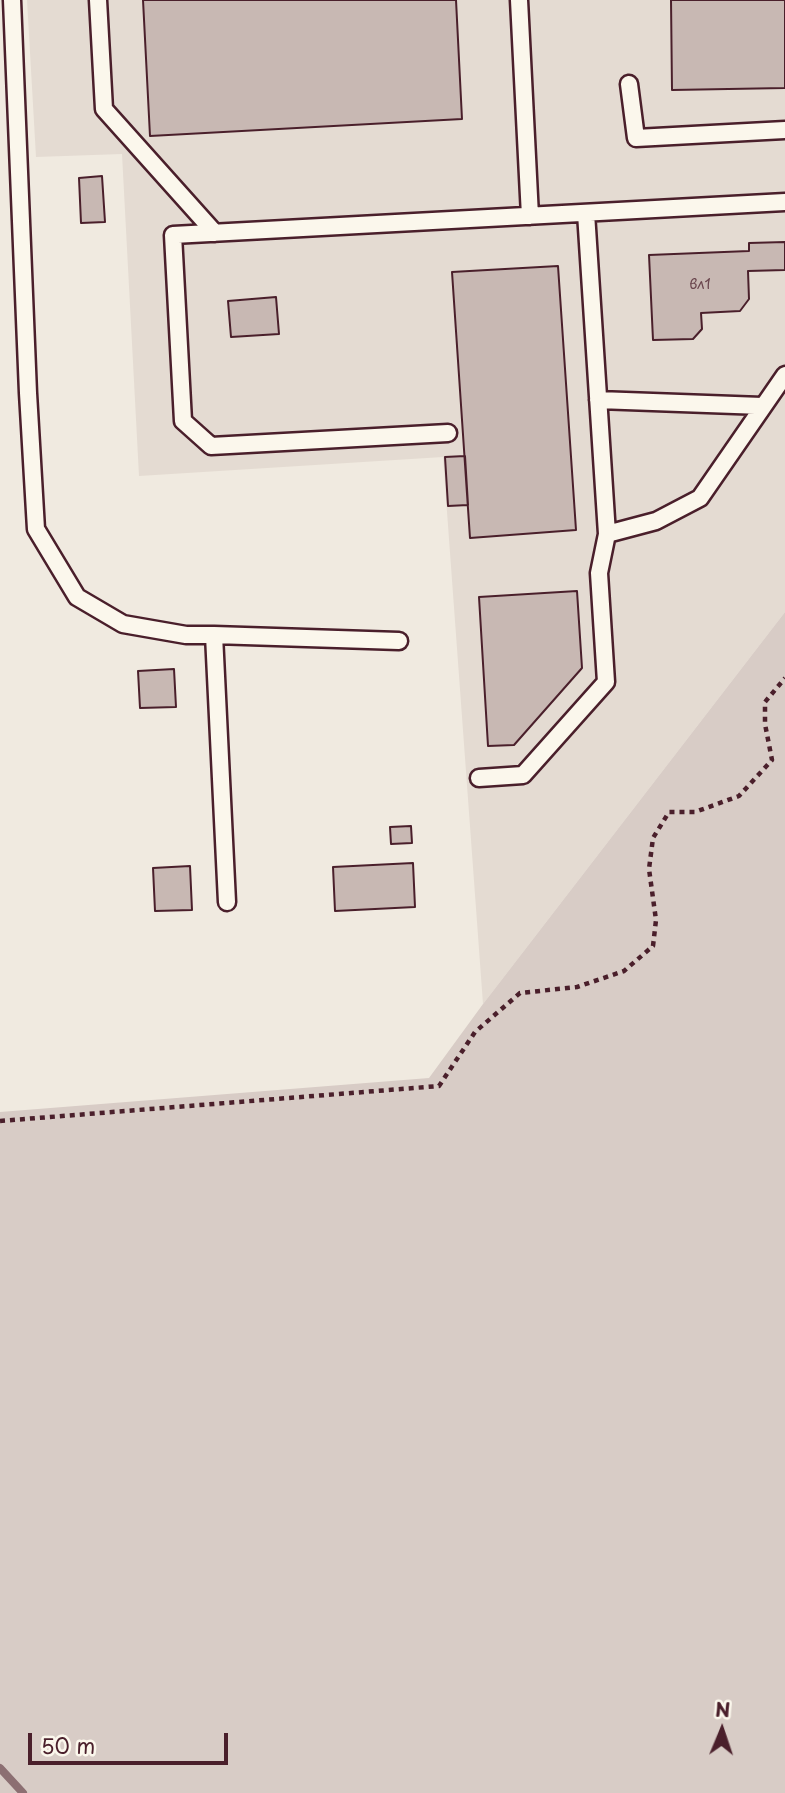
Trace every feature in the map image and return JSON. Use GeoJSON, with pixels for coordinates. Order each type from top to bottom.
{"type":"FeatureCollection","features":[{"type":"Feature","properties":{"kind":"lane"},"geometry":{"type":"LineString","coordinates":[[12,0],[36,529],[77,597],[123,624],[186,635],[399,641]]}},
{"type":"Feature","properties":{"kind":"lane"},"geometry":{"type":"LineString","coordinates":[[98,0],[104,110],[215,233]]}},
{"type":"Feature","properties":{"kind":"lane"},"geometry":{"type":"LineString","coordinates":[[519,0],[530,216]]}},
{"type":"Feature","properties":{"kind":"lane"},"geometry":{"type":"LineString","coordinates":[[629,84],[636,138],[785,130]]}},
{"type":"Feature","properties":{"kind":"lane"},"geometry":{"type":"LineString","coordinates":[[448,433],[211,446],[183,421],[173,235],[785,202]]}},
{"type":"Feature","properties":{"kind":"lane"},"geometry":{"type":"LineString","coordinates":[[479,778],[523,775],[606,682],[599,573],[607,534],[586,213]]}},
{"type":"Feature","properties":{"kind":"lane"},"geometry":{"type":"LineString","coordinates":[[607,534],[656,521],[700,498],[785,375]]}},
{"type":"Feature","properties":{"kind":"lane"},"geometry":{"type":"LineString","coordinates":[[598,400],[762,406]]}},
{"type":"Feature","properties":{"kind":"lane"},"geometry":{"type":"LineString","coordinates":[[214,635],[227,902]]}},
{"type":"Feature","properties":{"kind":"path"},"geometry":{"type":"LineString","coordinates":[[0,1121],[439,1086],[475,1032],[520,993],[577,987],[624,971],[653,946],[656,919],[649,869],[653,838],[669,812],[695,812],[739,796],[772,760],[765,724],[765,702],[785,678]]}},
{"type":"Feature","properties":{"kind":"shaded area"},"geometry":{"type":"Polygon","coordinates":[[[27,0],[785,0],[785,612],[483,1004],[443,457],[139,476],[122,154],[36,157],[27,0]]]}},
{"type":"Feature","properties":{"kind":"shaded area"},"geometry":{"type":"Polygon","coordinates":[[[785,612],[785,1793],[0,1793],[0,1112],[429,1078],[785,612]]]}},
{"type":"Feature","properties":{"kind":"building"},"geometry":{"type":"Polygon","coordinates":[[[143,0],[456,0],[462,119],[150,136],[143,0]]]}},
{"type":"Feature","properties":{"kind":"building"},"geometry":{"type":"Polygon","coordinates":[[[671,0],[785,0],[785,88],[672,90],[671,0]]]}},
{"type":"Feature","properties":{"kind":"building"},"geometry":{"type":"Polygon","coordinates":[[[102,176],[105,222],[81,223],[79,178],[102,176]]]}},
{"type":"Feature","properties":{"kind":"building"},"geometry":{"type":"Polygon","coordinates":[[[785,242],[785,270],[748,271],[749,299],[740,311],[701,313],[702,329],[693,339],[653,340],[649,255],[749,251],[749,243],[785,242]]]}},
{"type":"Feature","properties":{"kind":"building"},"geometry":{"type":"Polygon","coordinates":[[[558,266],[576,530],[470,538],[452,272],[558,266]]]}},
{"type":"Feature","properties":{"kind":"building"},"geometry":{"type":"Polygon","coordinates":[[[276,297],[279,334],[231,337],[228,301],[276,297]]]}},
{"type":"Feature","properties":{"kind":"building"},"geometry":{"type":"Polygon","coordinates":[[[465,456],[468,505],[448,506],[445,457],[465,456]]]}},
{"type":"Feature","properties":{"kind":"building"},"geometry":{"type":"Polygon","coordinates":[[[577,591],[582,668],[514,745],[488,746],[479,597],[577,591]]]}},
{"type":"Feature","properties":{"kind":"building"},"geometry":{"type":"Polygon","coordinates":[[[174,669],[176,707],[140,708],[138,671],[174,669]]]}},
{"type":"Feature","properties":{"kind":"building"},"geometry":{"type":"Polygon","coordinates":[[[411,826],[412,843],[391,844],[390,827],[411,826]]]}},
{"type":"Feature","properties":{"kind":"building"},"geometry":{"type":"Polygon","coordinates":[[[413,863],[415,907],[335,911],[333,867],[413,863]]]}},
{"type":"Feature","properties":{"kind":"building"},"geometry":{"type":"Polygon","coordinates":[[[190,866],[192,910],[155,911],[153,868],[190,866]]]}},
{"type":"Feature","properties":{"kind":"waterway"},"geometry":{"type":"LineString","coordinates":[[0,1768],[23,1793]]}}]}
